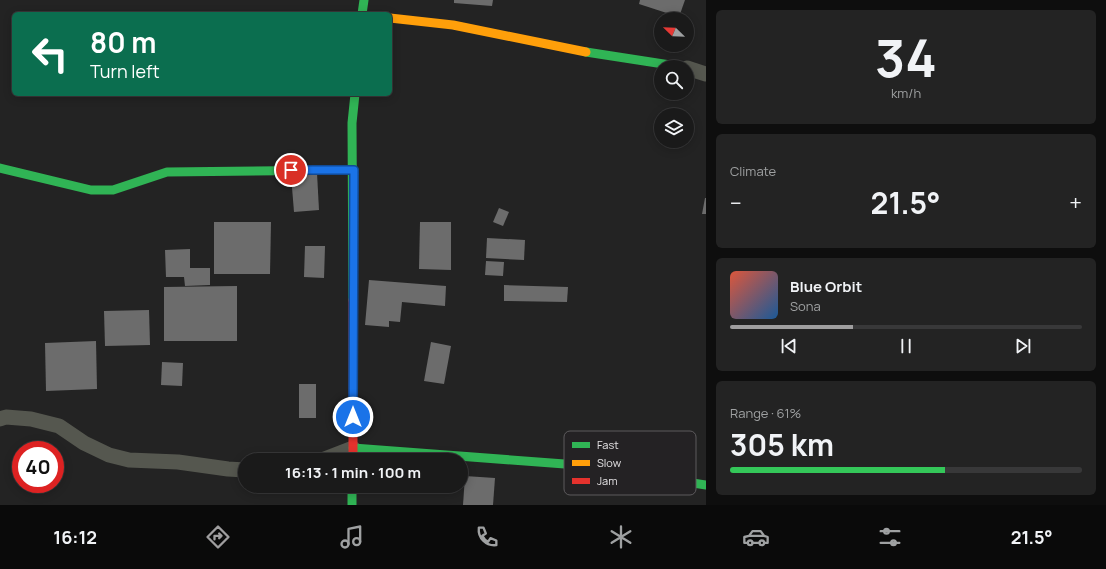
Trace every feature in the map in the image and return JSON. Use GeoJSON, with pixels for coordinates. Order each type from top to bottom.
{"type":"FeatureCollection","features":[{"type":"Feature","properties":{"kind":"street"},"geometry":{"type":"LineString","coordinates":[[362,12],[364,0]]}},
{"type":"Feature","properties":{"kind":"street"},"geometry":{"type":"LineString","coordinates":[[392,18],[453,25],[574,50],[654,62]]}},
{"type":"Feature","properties":{"kind":"street"},"geometry":{"type":"LineString","coordinates":[[694,70],[706,74]]}},
{"type":"Feature","properties":{"kind":"street"},"geometry":{"type":"LineString","coordinates":[[353,453],[354,170],[352,123],[355,96]]}},
{"type":"Feature","properties":{"kind":"street"},"geometry":{"type":"LineString","coordinates":[[0,168],[91,190],[113,190],[167,172],[354,170]]}},
{"type":"Feature","properties":{"kind":"street"},"geometry":{"type":"LineString","coordinates":[[0,419],[6,417],[31,419],[59,426],[84,443],[109,455],[129,460],[178,462],[238,470]]}},
{"type":"Feature","properties":{"kind":"street"},"geometry":{"type":"LineString","coordinates":[[468,460],[564,464]]}},
{"type":"Feature","properties":{"kind":"street"},"geometry":{"type":"LineString","coordinates":[[696,483],[706,485]]}},
{"type":"Feature","properties":{"kind":"street"},"geometry":{"type":"LineString","coordinates":[[352,493],[352,505]]}},
{"type":"Feature","properties":{"kind":"building"},"geometry":{"type":"Polygon","coordinates":[[[454,0],[493,0],[492,6],[454,3],[454,0]]]}},
{"type":"Feature","properties":{"kind":"building"},"geometry":{"type":"Polygon","coordinates":[[[640,0],[685,0],[681,12],[664,12],[639,4],[640,0]]]}},
{"type":"Feature","properties":{"kind":"building"},"geometry":{"type":"Polygon","coordinates":[[[317,173],[319,210],[294,212],[291,175],[317,173]]]}},
{"type":"Feature","properties":{"kind":"building"},"geometry":{"type":"Polygon","coordinates":[[[705,198],[706,214],[702,214],[705,198]]]}},
{"type":"Feature","properties":{"kind":"building"},"geometry":{"type":"Polygon","coordinates":[[[499,208],[509,212],[503,226],[493,222],[499,208]]]}},
{"type":"Feature","properties":{"kind":"building"},"geometry":{"type":"Polygon","coordinates":[[[214,222],[271,222],[270,274],[214,274],[214,222]]]}},
{"type":"Feature","properties":{"kind":"building"},"geometry":{"type":"Polygon","coordinates":[[[420,222],[451,222],[451,270],[419,269],[420,222]]]}},
{"type":"Feature","properties":{"kind":"building"},"geometry":{"type":"Polygon","coordinates":[[[487,238],[525,240],[524,260],[486,258],[487,238]]]}},
{"type":"Feature","properties":{"kind":"building"},"geometry":{"type":"Polygon","coordinates":[[[305,246],[325,246],[324,278],[304,277],[305,246]]]}},
{"type":"Feature","properties":{"kind":"building"},"geometry":{"type":"Polygon","coordinates":[[[190,249],[190,268],[210,268],[210,285],[185,286],[184,277],[166,277],[165,250],[190,249]]]}},
{"type":"Feature","properties":{"kind":"building"},"geometry":{"type":"Polygon","coordinates":[[[486,261],[504,262],[503,276],[485,275],[486,261]]]}},
{"type":"Feature","properties":{"kind":"building"},"geometry":{"type":"Polygon","coordinates":[[[369,280],[446,286],[445,306],[402,302],[400,322],[389,321],[389,327],[365,325],[369,280]]]}},
{"type":"Feature","properties":{"kind":"building"},"geometry":{"type":"Polygon","coordinates":[[[504,285],[568,287],[567,302],[504,301],[504,285]]]}},
{"type":"Feature","properties":{"kind":"building"},"geometry":{"type":"Polygon","coordinates":[[[237,286],[237,341],[164,341],[164,287],[237,286]]]}},
{"type":"Feature","properties":{"kind":"building"},"geometry":{"type":"Polygon","coordinates":[[[149,310],[150,345],[105,346],[104,311],[149,310]]]}},
{"type":"Feature","properties":{"kind":"building"},"geometry":{"type":"Polygon","coordinates":[[[96,341],[97,389],[46,391],[45,343],[96,341]]]}},
{"type":"Feature","properties":{"kind":"building"},"geometry":{"type":"Polygon","coordinates":[[[431,342],[451,346],[444,384],[424,381],[431,342]]]}},
{"type":"Feature","properties":{"kind":"building"},"geometry":{"type":"Polygon","coordinates":[[[162,362],[183,363],[182,386],[161,385],[162,362]]]}},
{"type":"Feature","properties":{"kind":"building"},"geometry":{"type":"Polygon","coordinates":[[[299,384],[316,384],[316,418],[299,418],[299,384]]]}},
{"type":"Feature","properties":{"kind":"building"},"geometry":{"type":"Polygon","coordinates":[[[468,476],[495,478],[493,505],[463,505],[464,493],[468,493],[468,476]]]}},
{"type":"Feature","properties":{"kind":"traffic: fast"},"geometry":{"type":"LineString","coordinates":[[362,12],[364,0]]}},
{"type":"Feature","properties":{"kind":"traffic: fast"},"geometry":{"type":"LineString","coordinates":[[586,52],[654,63]]}},
{"type":"Feature","properties":{"kind":"traffic: fast"},"geometry":{"type":"LineString","coordinates":[[353,300],[352,123],[355,96]]}},
{"type":"Feature","properties":{"kind":"traffic: fast"},"geometry":{"type":"LineString","coordinates":[[0,168],[91,190],[113,190],[167,172],[354,170]]}},
{"type":"Feature","properties":{"kind":"traffic: fast"},"geometry":{"type":"LineString","coordinates":[[353,448],[564,464]]}},
{"type":"Feature","properties":{"kind":"traffic: fast"},"geometry":{"type":"LineString","coordinates":[[696,483],[706,485]]}},
{"type":"Feature","properties":{"kind":"traffic: fast"},"geometry":{"type":"LineString","coordinates":[[352,493],[352,505]]}},
{"type":"Feature","properties":{"kind":"traffic: slow"},"geometry":{"type":"LineString","coordinates":[[392,18],[453,25],[586,52]]}},
{"type":"Feature","properties":{"kind":"traffic: jam"},"geometry":{"type":"LineString","coordinates":[[353,300],[353,453]]}},
{"type":"Feature","properties":{"kind":"route"},"geometry":{"type":"LineString","coordinates":[[291,170],[354,170],[353,417]]}}]}
